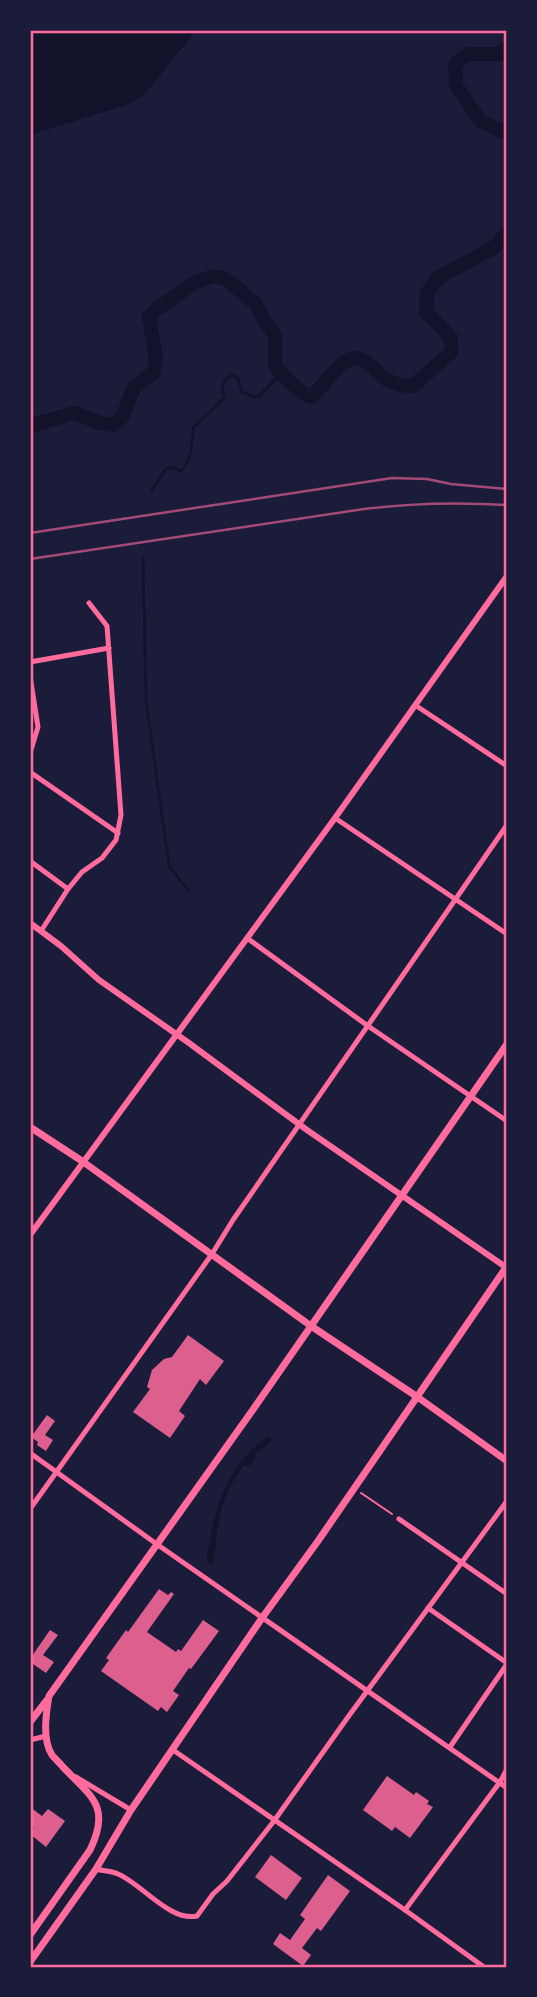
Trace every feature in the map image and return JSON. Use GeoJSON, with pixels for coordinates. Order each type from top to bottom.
{"type":"FeatureCollection","features":[{"type":"Feature","properties":{"kind":"main road"},"geometry":{"type":"LineString","coordinates":[[30,1722],[158,1545],[507,1044]]}},
{"type":"Feature","properties":{"kind":"main road"},"geometry":{"type":"LineString","coordinates":[[30,1127],[507,1461]]}},
{"type":"Feature","properties":{"kind":"main road"},"geometry":{"type":"LineString","coordinates":[[31,1958],[96,1870],[131,1811],[262,1618],[507,1267]]}},
{"type":"Feature","properties":{"kind":"main road"},"geometry":{"type":"LineString","coordinates":[[30,1935],[90,1850],[96,1837],[100,1814],[89,1792],[51,1754],[46,1737],[49,1696]]}},
{"type":"Feature","properties":{"kind":"street"},"geometry":{"type":"LineString","coordinates":[[30,1235],[335,818],[507,576]]}},
{"type":"Feature","properties":{"kind":"street"},"geometry":{"type":"LineString","coordinates":[[41,931],[82,872],[102,858],[116,840],[121,815],[107,625],[89,603]]}},
{"type":"Feature","properties":{"kind":"street"},"geometry":{"type":"LineString","coordinates":[[30,662],[109,648]]}},
{"type":"Feature","properties":{"kind":"street"},"geometry":{"type":"LineString","coordinates":[[30,676],[38,727],[30,753]]}},
{"type":"Feature","properties":{"kind":"street"},"geometry":{"type":"LineString","coordinates":[[415,705],[507,766]]}},
{"type":"Feature","properties":{"kind":"street"},"geometry":{"type":"LineString","coordinates":[[30,772],[118,833]]}},
{"type":"Feature","properties":{"kind":"street"},"geometry":{"type":"LineString","coordinates":[[335,818],[507,934]]}},
{"type":"Feature","properties":{"kind":"street"},"geometry":{"type":"LineString","coordinates":[[30,1509],[212,1254],[507,825]]}},
{"type":"Feature","properties":{"kind":"street"},"geometry":{"type":"LineString","coordinates":[[30,861],[68,889]]}},
{"type":"Feature","properties":{"kind":"street"},"geometry":{"type":"LineString","coordinates":[[30,923],[99,980],[300,1124],[507,1267]]}},
{"type":"Feature","properties":{"kind":"street"},"geometry":{"type":"LineString","coordinates":[[247,938],[368,1026],[507,1121]]}},
{"type":"Feature","properties":{"kind":"street"},"geometry":{"type":"LineString","coordinates":[[30,1453],[507,1788]]}},
{"type":"Feature","properties":{"kind":"street"},"geometry":{"type":"LineString","coordinates":[[96,1870],[118,1874],[174,1912],[188,1918],[197,1916],[274,1821],[507,1501]]}},
{"type":"Feature","properties":{"kind":"street"},"geometry":{"type":"LineString","coordinates":[[399,1519],[507,1594]]}},
{"type":"Feature","properties":{"kind":"street"},"geometry":{"type":"LineString","coordinates":[[428,1608],[507,1664],[450,1747]]}},
{"type":"Feature","properties":{"kind":"street"},"geometry":{"type":"LineString","coordinates":[[30,1740],[46,1737]]}},
{"type":"Feature","properties":{"kind":"street"},"geometry":{"type":"LineString","coordinates":[[173,1750],[484,1967]]}},
{"type":"Feature","properties":{"kind":"street"},"geometry":{"type":"LineString","coordinates":[[405,1910],[500,1783],[507,1769]]}},
{"type":"Feature","properties":{"kind":"street"},"geometry":{"type":"LineString","coordinates":[[70,1774],[131,1811]]}},
{"type":"Feature","properties":{"kind":"path"},"geometry":{"type":"LineString","coordinates":[[362,1493],[399,1519]]}},
{"type":"Feature","properties":{"kind":"shaded area"},"geometry":{"type":"Polygon","coordinates":[[[30,30],[192,30],[191,37],[144,95],[129,104],[30,135],[30,30]]]}},
{"type":"Feature","properties":{"kind":"shaded area"},"geometry":{"type":"Polygon","coordinates":[[[268,1436],[273,1439],[256,1454],[251,1465],[243,1466],[229,1488],[221,1510],[211,1564],[207,1561],[209,1543],[217,1508],[224,1492],[241,1462],[268,1436]]]}},
{"type":"Feature","properties":{"kind":"building"},"geometry":{"type":"Polygon","coordinates":[[[188,1335],[224,1361],[206,1385],[200,1379],[179,1411],[185,1416],[170,1438],[133,1412],[150,1389],[147,1387],[152,1370],[164,1359],[172,1357],[188,1335]]]}},
{"type":"Feature","properties":{"kind":"building"},"geometry":{"type":"Polygon","coordinates":[[[47,1415],[55,1421],[45,1435],[53,1440],[46,1451],[31,1437],[47,1415]]]}},
{"type":"Feature","properties":{"kind":"building"},"geometry":{"type":"Polygon","coordinates":[[[159,1589],[168,1595],[171,1592],[174,1594],[147,1632],[176,1652],[178,1649],[181,1651],[203,1620],[219,1631],[173,1691],[179,1695],[167,1712],[161,1707],[158,1711],[101,1671],[109,1660],[106,1658],[159,1589]]]}},
{"type":"Feature","properties":{"kind":"building"},"geometry":{"type":"Polygon","coordinates":[[[50,1630],[58,1635],[43,1655],[54,1662],[46,1673],[30,1662],[30,1659],[50,1630]]]}},
{"type":"Feature","properties":{"kind":"building"},"geometry":{"type":"Polygon","coordinates":[[[387,1776],[414,1795],[416,1792],[433,1807],[410,1838],[395,1827],[392,1831],[363,1810],[387,1776]]]}},
{"type":"Feature","properties":{"kind":"building"},"geometry":{"type":"Polygon","coordinates":[[[30,1807],[42,1816],[48,1809],[65,1821],[46,1847],[30,1834],[34,1828],[30,1825],[30,1807]]]}},
{"type":"Feature","properties":{"kind":"building"},"geometry":{"type":"Polygon","coordinates":[[[271,1855],[302,1878],[286,1900],[255,1877],[271,1855]]]}},
{"type":"Feature","properties":{"kind":"building"},"geometry":{"type":"Polygon","coordinates":[[[328,1875],[350,1891],[321,1931],[317,1928],[302,1948],[311,1955],[303,1966],[273,1944],[280,1933],[290,1940],[305,1919],[300,1915],[328,1875]]]}},
{"type":"Feature","properties":{"kind":"waterway"},"geometry":{"type":"LineString","coordinates":[[507,49],[499,54],[468,54],[455,64],[456,86],[481,121],[507,134]]}},
{"type":"Feature","properties":{"kind":"waterway"},"geometry":{"type":"LineString","coordinates":[[30,426],[74,413],[100,423],[114,425],[123,416],[134,387],[153,373],[156,359],[149,317],[194,283],[213,276],[226,279],[256,304],[275,335],[275,365],[281,374],[304,394],[312,397],[338,367],[353,358],[364,361],[392,383],[413,386],[451,352],[451,338],[426,312],[427,293],[439,277],[493,248],[507,233]]}},
{"type":"Feature","properties":{"kind":"waterway"},"geometry":{"type":"LineString","coordinates":[[152,490],[165,470],[171,467],[181,471],[184,467],[191,451],[193,428],[225,397],[222,389],[225,380],[231,375],[237,376],[242,392],[253,397],[259,396],[281,374]]}},
{"type":"Feature","properties":{"kind":"waterway"},"geometry":{"type":"LineString","coordinates":[[143,558],[146,700],[169,866],[189,891]]}},
{"type":"Feature","properties":{"kind":"railway"},"geometry":{"type":"LineString","coordinates":[[30,533],[392,478],[427,479],[507,489]]}},
{"type":"Feature","properties":{"kind":"railway"},"geometry":{"type":"LineString","coordinates":[[30,559],[364,509],[400,505],[507,505]]}}]}
